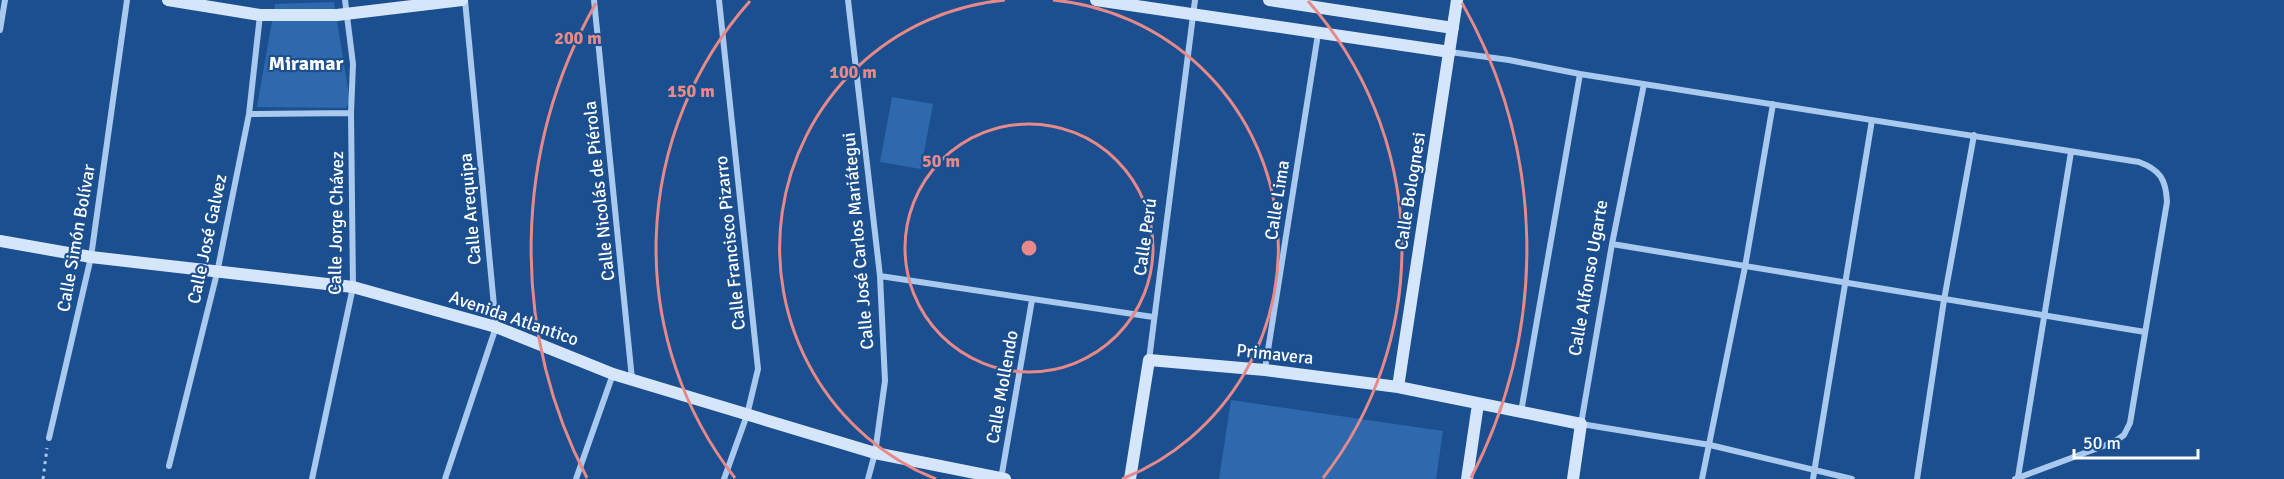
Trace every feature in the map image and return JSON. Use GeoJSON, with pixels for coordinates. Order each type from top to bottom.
{"type":"FeatureCollection","features":[{"type":"Feature","properties":{"kind":"main road"},"geometry":{"type":"LineString","coordinates":[[168,0],[260,15],[337,15],[464,0]]}},
{"type":"Feature","properties":{"kind":"main road"},"geometry":{"type":"LineString","coordinates":[[1096,0],[1450,52]]}},
{"type":"Feature","properties":{"kind":"main road"},"geometry":{"type":"LineString","coordinates":[[1269,0],[1325,5],[1453,28]]}},
{"type":"Feature","properties":{"kind":"main road","name":"Calle Bolognesi"},"geometry":{"type":"LineString","coordinates":[[1398,387],[1457,0]]}},
{"type":"Feature","properties":{"kind":"main road","name":"Avenida Atlantico"},"geometry":{"type":"LineString","coordinates":[[0,241],[91,257],[353,287],[496,327],[613,374],[875,453],[1002,479]]}},
{"type":"Feature","properties":{"kind":"main road","name":"Primavera"},"geometry":{"type":"LineString","coordinates":[[1149,360],[1265,370],[1398,387],[1581,424]]}},
{"type":"Feature","properties":{"kind":"main road","name":"Calle Perú"},"geometry":{"type":"LineString","coordinates":[[1130,479],[1149,360]]}},
{"type":"Feature","properties":{"kind":"main road"},"geometry":{"type":"LineString","coordinates":[[1467,479],[1478,404]]}},
{"type":"Feature","properties":{"kind":"main road","name":"Calle Alfonso Ugarte"},"geometry":{"type":"LineString","coordinates":[[1573,479],[1581,424]]}},
{"type":"Feature","properties":{"kind":"street"},"geometry":{"type":"LineString","coordinates":[[0,30],[4,0]]}},
{"type":"Feature","properties":{"kind":"street","name":"Calle Simón Bolívar"},"geometry":{"type":"LineString","coordinates":[[49,438],[91,257],[127,0]]}},
{"type":"Feature","properties":{"kind":"street","name":"Calle Jorge Chávez"},"geometry":{"type":"LineString","coordinates":[[312,479],[353,287],[351,113],[353,64],[345,0]]}},
{"type":"Feature","properties":{"kind":"street","name":"Calle Arequipa"},"geometry":{"type":"LineString","coordinates":[[445,479],[496,327],[464,0]]}},
{"type":"Feature","properties":{"kind":"street","name":"Calle Nicolás de Piérola"},"geometry":{"type":"LineString","coordinates":[[594,0],[632,380]]}},
{"type":"Feature","properties":{"kind":"street","name":"Calle Francisco Pizarro"},"geometry":{"type":"LineString","coordinates":[[719,0],[758,369],[747,415],[724,479]]}},
{"type":"Feature","properties":{"kind":"street","name":"Calle José Carlos Mariátegui"},"geometry":{"type":"LineString","coordinates":[[848,0],[880,276],[885,381],[875,453],[868,479]]}},
{"type":"Feature","properties":{"kind":"street","name":"Calle Perú"},"geometry":{"type":"LineString","coordinates":[[1149,360],[1195,0]]}},
{"type":"Feature","properties":{"kind":"street","name":"Calle José Galvez"},"geometry":{"type":"LineString","coordinates":[[169,466],[217,273],[249,114],[260,15]]}},
{"type":"Feature","properties":{"kind":"street","name":"Calle Lima"},"geometry":{"type":"LineString","coordinates":[[1265,370],[1318,34]]}},
{"type":"Feature","properties":{"kind":"street"},"geometry":{"type":"LineString","coordinates":[[1450,52],[2139,162],[2152,168],[2161,177],[2167,189],[2167,202],[2130,423],[2124,435],[2114,442],[2016,478]]}},
{"type":"Feature","properties":{"kind":"street"},"geometry":{"type":"LineString","coordinates":[[1521,412],[1580,74]]}},
{"type":"Feature","properties":{"kind":"street","name":"Calle Alfonso Ugarte"},"geometry":{"type":"LineString","coordinates":[[1581,424],[1612,244],[1644,84]]}},
{"type":"Feature","properties":{"kind":"street"},"geometry":{"type":"LineString","coordinates":[[1702,479],[1745,267],[1773,104]]}},
{"type":"Feature","properties":{"kind":"street"},"geometry":{"type":"LineString","coordinates":[[249,114],[351,113]]}},
{"type":"Feature","properties":{"kind":"street"},"geometry":{"type":"LineString","coordinates":[[1814,475],[1872,120]]}},
{"type":"Feature","properties":{"kind":"street"},"geometry":{"type":"LineString","coordinates":[[1917,479],[1944,300],[1974,135]]}},
{"type":"Feature","properties":{"kind":"street"},"geometry":{"type":"LineString","coordinates":[[2016,478],[2072,152]]}},
{"type":"Feature","properties":{"kind":"street"},"geometry":{"type":"LineString","coordinates":[[1612,244],[2145,332]]}},
{"type":"Feature","properties":{"kind":"street"},"geometry":{"type":"LineString","coordinates":[[880,276],[1153,317]]}},
{"type":"Feature","properties":{"kind":"street","name":"Calle Mollendo"},"geometry":{"type":"LineString","coordinates":[[1002,479],[1032,300]]}},
{"type":"Feature","properties":{"kind":"street"},"geometry":{"type":"LineString","coordinates":[[576,479],[613,374]]}},
{"type":"Feature","properties":{"kind":"street"},"geometry":{"type":"LineString","coordinates":[[1581,424],[1710,445],[1814,475],[1852,479]]}},
{"type":"Feature","properties":{"kind":"path"},"geometry":{"type":"LineString","coordinates":[[43,479],[49,438]]}},
{"type":"Feature","properties":{"kind":"shaded area"},"geometry":{"type":"Polygon","coordinates":[[[334,2],[350,101],[346,108],[257,107],[275,4],[334,2]]]}},
{"type":"Feature","properties":{"kind":"shaded area"},"geometry":{"type":"Polygon","coordinates":[[[892,97],[933,104],[921,169],[880,162],[892,97]]]}},
{"type":"Feature","properties":{"kind":"shaded area"},"geometry":{"type":"Polygon","coordinates":[[[1231,400],[1443,431],[1436,479],[1219,479],[1231,400]]]}},
{"type":"Feature","properties":{"kind":"district","name":"Miramar"},"geometry":{"type":"Point","coordinates":[306,63]}}]}
